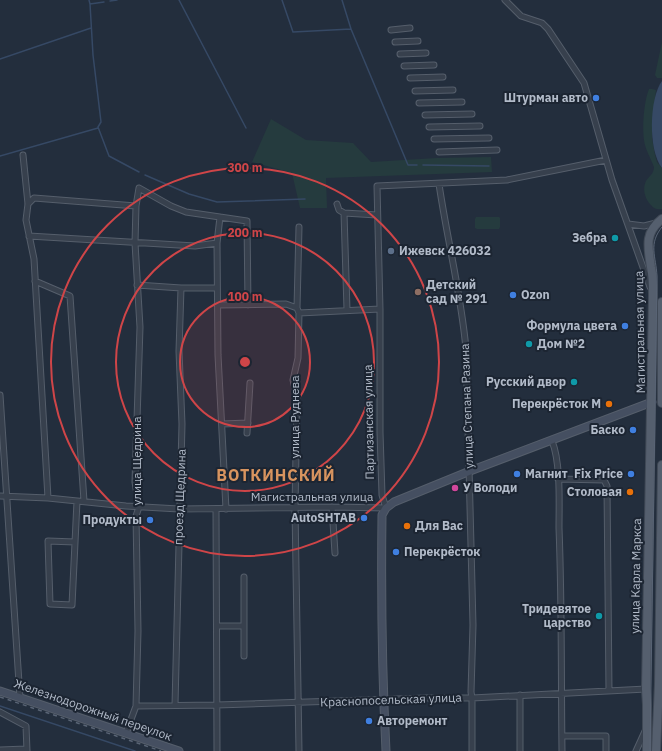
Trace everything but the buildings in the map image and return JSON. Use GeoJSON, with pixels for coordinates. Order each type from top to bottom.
{"type":"FeatureCollection","features":[{"type":"Feature","properties":{"kind":"main road","name":"Магистральная улица"},"geometry":{"type":"LineString","coordinates":[[660,220],[652,230],[648,244],[653,277],[652,402],[662,399],[662,302]]}},
{"type":"Feature","properties":{"kind":"main road","name":"улица Карла Маркса"},"geometry":{"type":"LineString","coordinates":[[646,751],[650,419],[652,402]]}},
{"type":"Feature","properties":{"kind":"main road","name":"улица Карла Маркса"},"geometry":{"type":"LineString","coordinates":[[656,751],[660,708],[662,465]]}},
{"type":"Feature","properties":{"kind":"main road"},"geometry":{"type":"LineString","coordinates":[[646,689],[660,688]]}},
{"type":"Feature","properties":{"kind":"street"},"geometry":{"type":"LineString","coordinates":[[505,0],[521,16],[542,23],[548,29],[584,83],[612,180],[653,295]]}},
{"type":"Feature","properties":{"kind":"street"},"geometry":{"type":"LineString","coordinates":[[391,30],[410,28]]}},
{"type":"Feature","properties":{"kind":"street"},"geometry":{"type":"LineString","coordinates":[[395,42],[418,41]]}},
{"type":"Feature","properties":{"kind":"street"},"geometry":{"type":"LineString","coordinates":[[400,54],[426,53]]}},
{"type":"Feature","properties":{"kind":"street"},"geometry":{"type":"LineString","coordinates":[[404,66],[434,65]]}},
{"type":"Feature","properties":{"kind":"street"},"geometry":{"type":"LineString","coordinates":[[410,78],[443,77]]}},
{"type":"Feature","properties":{"kind":"street"},"geometry":{"type":"LineString","coordinates":[[415,91],[453,90]]}},
{"type":"Feature","properties":{"kind":"street"},"geometry":{"type":"LineString","coordinates":[[419,103],[462,102]]}},
{"type":"Feature","properties":{"kind":"street"},"geometry":{"type":"LineString","coordinates":[[425,115],[472,114]]}},
{"type":"Feature","properties":{"kind":"street"},"geometry":{"type":"LineString","coordinates":[[429,127],[480,126]]}},
{"type":"Feature","properties":{"kind":"street"},"geometry":{"type":"LineString","coordinates":[[434,139],[489,138]]}},
{"type":"Feature","properties":{"kind":"street"},"geometry":{"type":"LineString","coordinates":[[439,152],[497,150]]}},
{"type":"Feature","properties":{"kind":"street"},"geometry":{"type":"LineString","coordinates":[[23,155],[28,204],[26,220],[34,259],[34,281],[48,498]]}},
{"type":"Feature","properties":{"kind":"street"},"geometry":{"type":"LineString","coordinates":[[439,184],[507,180],[606,160]]}},
{"type":"Feature","properties":{"kind":"street","name":"Партизанская улица"},"geometry":{"type":"LineString","coordinates":[[386,751],[382,515],[386,508],[382,495],[380,455],[380,309],[377,186],[439,184]]}},
{"type":"Feature","properties":{"kind":"street","name":"улица Степана Разина"},"geometry":{"type":"LineString","coordinates":[[439,184],[464,326],[466,349],[473,625],[471,692],[472,751]]}},
{"type":"Feature","properties":{"kind":"street","name":"улица Щедрина"},"geometry":{"type":"LineString","coordinates":[[126,733],[136,706],[138,632],[136,516],[139,507],[135,482],[140,327],[135,243],[136,206],[139,188],[171,206],[192,213],[220,217]]}},
{"type":"Feature","properties":{"kind":"street"},"geometry":{"type":"LineString","coordinates":[[28,204],[34,198],[136,206]]}},
{"type":"Feature","properties":{"kind":"street"},"geometry":{"type":"LineString","coordinates":[[337,204],[339,210],[344,213],[378,215]]}},
{"type":"Feature","properties":{"kind":"street"},"geometry":{"type":"LineString","coordinates":[[344,213],[347,310]]}},
{"type":"Feature","properties":{"kind":"street"},"geometry":{"type":"LineString","coordinates":[[226,509],[218,355],[217,242],[220,217],[247,221],[248,305]]}},
{"type":"Feature","properties":{"kind":"street"},"geometry":{"type":"LineString","coordinates":[[628,224],[644,226],[651,225],[660,220]]}},
{"type":"Feature","properties":{"kind":"street","name":"улица Руднева"},"geometry":{"type":"LineString","coordinates":[[299,227],[298,358],[293,380],[297,396],[295,508],[299,751]]}},
{"type":"Feature","properties":{"kind":"street"},"geometry":{"type":"LineString","coordinates":[[29,236],[195,246],[217,242]]}},
{"type":"Feature","properties":{"kind":"street"},"geometry":{"type":"LineString","coordinates":[[34,281],[70,296],[84,501]]}},
{"type":"Feature","properties":{"kind":"street"},"geometry":{"type":"LineString","coordinates":[[137,285],[181,288],[217,288]]}},
{"type":"Feature","properties":{"kind":"street","name":"проезд Щедрина"},"geometry":{"type":"LineString","coordinates":[[175,705],[182,424],[179,351],[181,288]]}},
{"type":"Feature","properties":{"kind":"street"},"geometry":{"type":"LineString","coordinates":[[218,305],[286,304],[298,310],[380,309]]}},
{"type":"Feature","properties":{"kind":"street"},"geometry":{"type":"LineString","coordinates":[[247,433],[250,383]]}},
{"type":"Feature","properties":{"kind":"street"},"geometry":{"type":"LineString","coordinates":[[0,395],[20,698]]}},
{"type":"Feature","properties":{"kind":"street","name":"Магистральная улица"},"geometry":{"type":"LineString","coordinates":[[0,496],[48,498],[126,506],[179,509],[332,507],[386,508],[394,502],[470,471],[652,402]]}},
{"type":"Feature","properties":{"kind":"street"},"geometry":{"type":"LineString","coordinates":[[222,424],[248,423]]}},
{"type":"Feature","properties":{"kind":"street"},"geometry":{"type":"LineString","coordinates":[[552,441],[555,448],[558,479],[561,592],[562,751]]}},
{"type":"Feature","properties":{"kind":"street"},"geometry":{"type":"LineString","coordinates":[[558,479],[604,480],[607,486],[609,691]]}},
{"type":"Feature","properties":{"kind":"street"},"geometry":{"type":"LineString","coordinates":[[75,542],[48,541],[50,604],[72,605],[77,501]]}},
{"type":"Feature","properties":{"kind":"street"},"geometry":{"type":"LineString","coordinates":[[332,507],[332,521],[336,553]]}},
{"type":"Feature","properties":{"kind":"street"},"geometry":{"type":"LineString","coordinates":[[216,509],[217,751]]}},
{"type":"Feature","properties":{"kind":"street"},"geometry":{"type":"LineString","coordinates":[[244,577],[244,656]]}},
{"type":"Feature","properties":{"kind":"street"},"geometry":{"type":"LineString","coordinates":[[217,626],[244,626]]}},
{"type":"Feature","properties":{"kind":"street","name":"Краснопосельская улица"},"geometry":{"type":"LineString","coordinates":[[136,706],[472,698],[646,689]]}},
{"type":"Feature","properties":{"kind":"street","name":"Железнодорожный переулок"},"geometry":{"type":"LineString","coordinates":[[0,691],[180,751]]}},
{"type":"Feature","properties":{"kind":"street"},"geometry":{"type":"LineString","coordinates":[[520,695],[520,751]]}},
{"type":"Feature","properties":{"kind":"street"},"geometry":{"type":"LineString","coordinates":[[0,712],[26,726],[26,750],[0,750]]}},
{"type":"Feature","properties":{"kind":"street"},"geometry":{"type":"LineString","coordinates":[[636,751],[647,726]]}},
{"type":"Feature","properties":{"kind":"street"},"geometry":{"type":"LineString","coordinates":[[562,736],[606,736],[606,751]]}},
{"type":"Feature","properties":{"kind":"green space"},"geometry":{"type":"Polygon","coordinates":[[[662,42],[662,78],[657,78],[655,75],[662,42]]]}},
{"type":"Feature","properties":{"kind":"green space"},"geometry":{"type":"Polygon","coordinates":[[[649,89],[656,90],[652,122],[652,138],[657,162],[662,168],[662,209],[654,208],[649,203],[644,191],[646,181],[654,169],[643,135],[643,121],[649,89]]]}},
{"type":"Feature","properties":{"kind":"green space"},"geometry":{"type":"Polygon","coordinates":[[[271,119],[306,140],[353,143],[371,162],[437,158],[491,157],[492,172],[326,178],[327,208],[300,208],[292,173],[252,162],[271,119]]]}},
{"type":"Feature","properties":{"kind":"green space"},"geometry":{"type":"Polygon","coordinates":[[[476,217],[499,217],[500,227],[499,229],[477,229],[475,228],[476,217]]]}},
{"type":"Feature","properties":{"kind":"water"},"geometry":{"type":"Polygon","coordinates":[[[662,81],[662,168],[657,160],[654,150],[652,124],[655,99],[662,81]]]}},
{"type":"Feature","properties":{"kind":"waterway"},"geometry":{"type":"LineString","coordinates":[[89,0],[90,4],[104,2]]}},
{"type":"Feature","properties":{"kind":"waterway"},"geometry":{"type":"LineString","coordinates":[[110,1],[117,0]]}},
{"type":"Feature","properties":{"kind":"waterway"},"geometry":{"type":"LineString","coordinates":[[179,0],[246,128]]}},
{"type":"Feature","properties":{"kind":"waterway"},"geometry":{"type":"LineString","coordinates":[[282,0],[293,32],[351,29],[408,165],[417,165]]}},
{"type":"Feature","properties":{"kind":"waterway"},"geometry":{"type":"LineString","coordinates":[[342,0],[351,29]]}},
{"type":"Feature","properties":{"kind":"waterway"},"geometry":{"type":"LineString","coordinates":[[90,4],[93,55],[101,122],[98,127],[109,156],[139,172]]}},
{"type":"Feature","properties":{"kind":"waterway"},"geometry":{"type":"LineString","coordinates":[[0,59],[91,28]]}},
{"type":"Feature","properties":{"kind":"waterway"},"geometry":{"type":"LineString","coordinates":[[0,156],[98,128]]}},
{"type":"Feature","properties":{"kind":"waterway"},"geometry":{"type":"LineString","coordinates":[[423,165],[489,166]]}},
{"type":"Feature","properties":{"kind":"waterway"},"geometry":{"type":"LineString","coordinates":[[145,175],[189,194],[217,202],[305,199]]}},
{"type":"Feature","properties":{"kind":"waterway"},"geometry":{"type":"LineString","coordinates":[[0,706],[135,751]]}},
{"type":"Feature","properties":{"kind":"tram line"},"geometry":{"type":"LineString","coordinates":[[650,751],[657,276],[654,245],[655,239],[662,227]]}},
{"type":"Feature","properties":{"kind":"railway"},"geometry":{"type":"LineString","coordinates":[[0,697],[161,751]]}},
{"type":"Feature","properties":{"kind":"place","name":"Штурман авто"},"geometry":{"type":"Point","coordinates":[596,98]}},
{"type":"Feature","properties":{"kind":"place","name":"Зебра"},"geometry":{"type":"Point","coordinates":[615,238]}},
{"type":"Feature","properties":{"kind":"place","name":"Ижевск 426032"},"geometry":{"type":"Point","coordinates":[391,251]}},
{"type":"Feature","properties":{"kind":"place","name":"Детский сад № 291"},"geometry":{"type":"Point","coordinates":[418,292]}},
{"type":"Feature","properties":{"kind":"place","name":"Ozon"},"geometry":{"type":"Point","coordinates":[513,295]}},
{"type":"Feature","properties":{"kind":"place","name":"Формула цвета"},"geometry":{"type":"Point","coordinates":[625,326]}},
{"type":"Feature","properties":{"kind":"place","name":"Дом №2"},"geometry":{"type":"Point","coordinates":[529,344]}},
{"type":"Feature","properties":{"kind":"place","name":"Русский двор"},"geometry":{"type":"Point","coordinates":[574,382]}},
{"type":"Feature","properties":{"kind":"place","name":"Перекрёсток М"},"geometry":{"type":"Point","coordinates":[609,404]}},
{"type":"Feature","properties":{"kind":"place","name":"Баско"},"geometry":{"type":"Point","coordinates":[633,430]}},
{"type":"Feature","properties":{"kind":"place","name":"Магнит"},"geometry":{"type":"Point","coordinates":[517,474]}},
{"type":"Feature","properties":{"kind":"place","name":"Fix Price"},"geometry":{"type":"Point","coordinates":[631,474]}},
{"type":"Feature","properties":{"kind":"place","name":"У Володи"},"geometry":{"type":"Point","coordinates":[455,488]}},
{"type":"Feature","properties":{"kind":"place","name":"Столовая"},"geometry":{"type":"Point","coordinates":[630,492]}},
{"type":"Feature","properties":{"kind":"place","name":"AutoSHTAB"},"geometry":{"type":"Point","coordinates":[364,518]}},
{"type":"Feature","properties":{"kind":"place","name":"Продукты"},"geometry":{"type":"Point","coordinates":[150,520]}},
{"type":"Feature","properties":{"kind":"place","name":"Для Вас"},"geometry":{"type":"Point","coordinates":[407,526]}},
{"type":"Feature","properties":{"kind":"place","name":"Перекрёсток"},"geometry":{"type":"Point","coordinates":[396,552]}},
{"type":"Feature","properties":{"kind":"place","name":"Тридевятое царство"},"geometry":{"type":"Point","coordinates":[599,616]}},
{"type":"Feature","properties":{"kind":"place","name":"Авторемонт"},"geometry":{"type":"Point","coordinates":[369,721]}},
{"type":"Feature","properties":{"kind":"district","name":"ВОТКИНСКИЙ"},"geometry":{"type":"Point","coordinates":[276,475]}}]}
